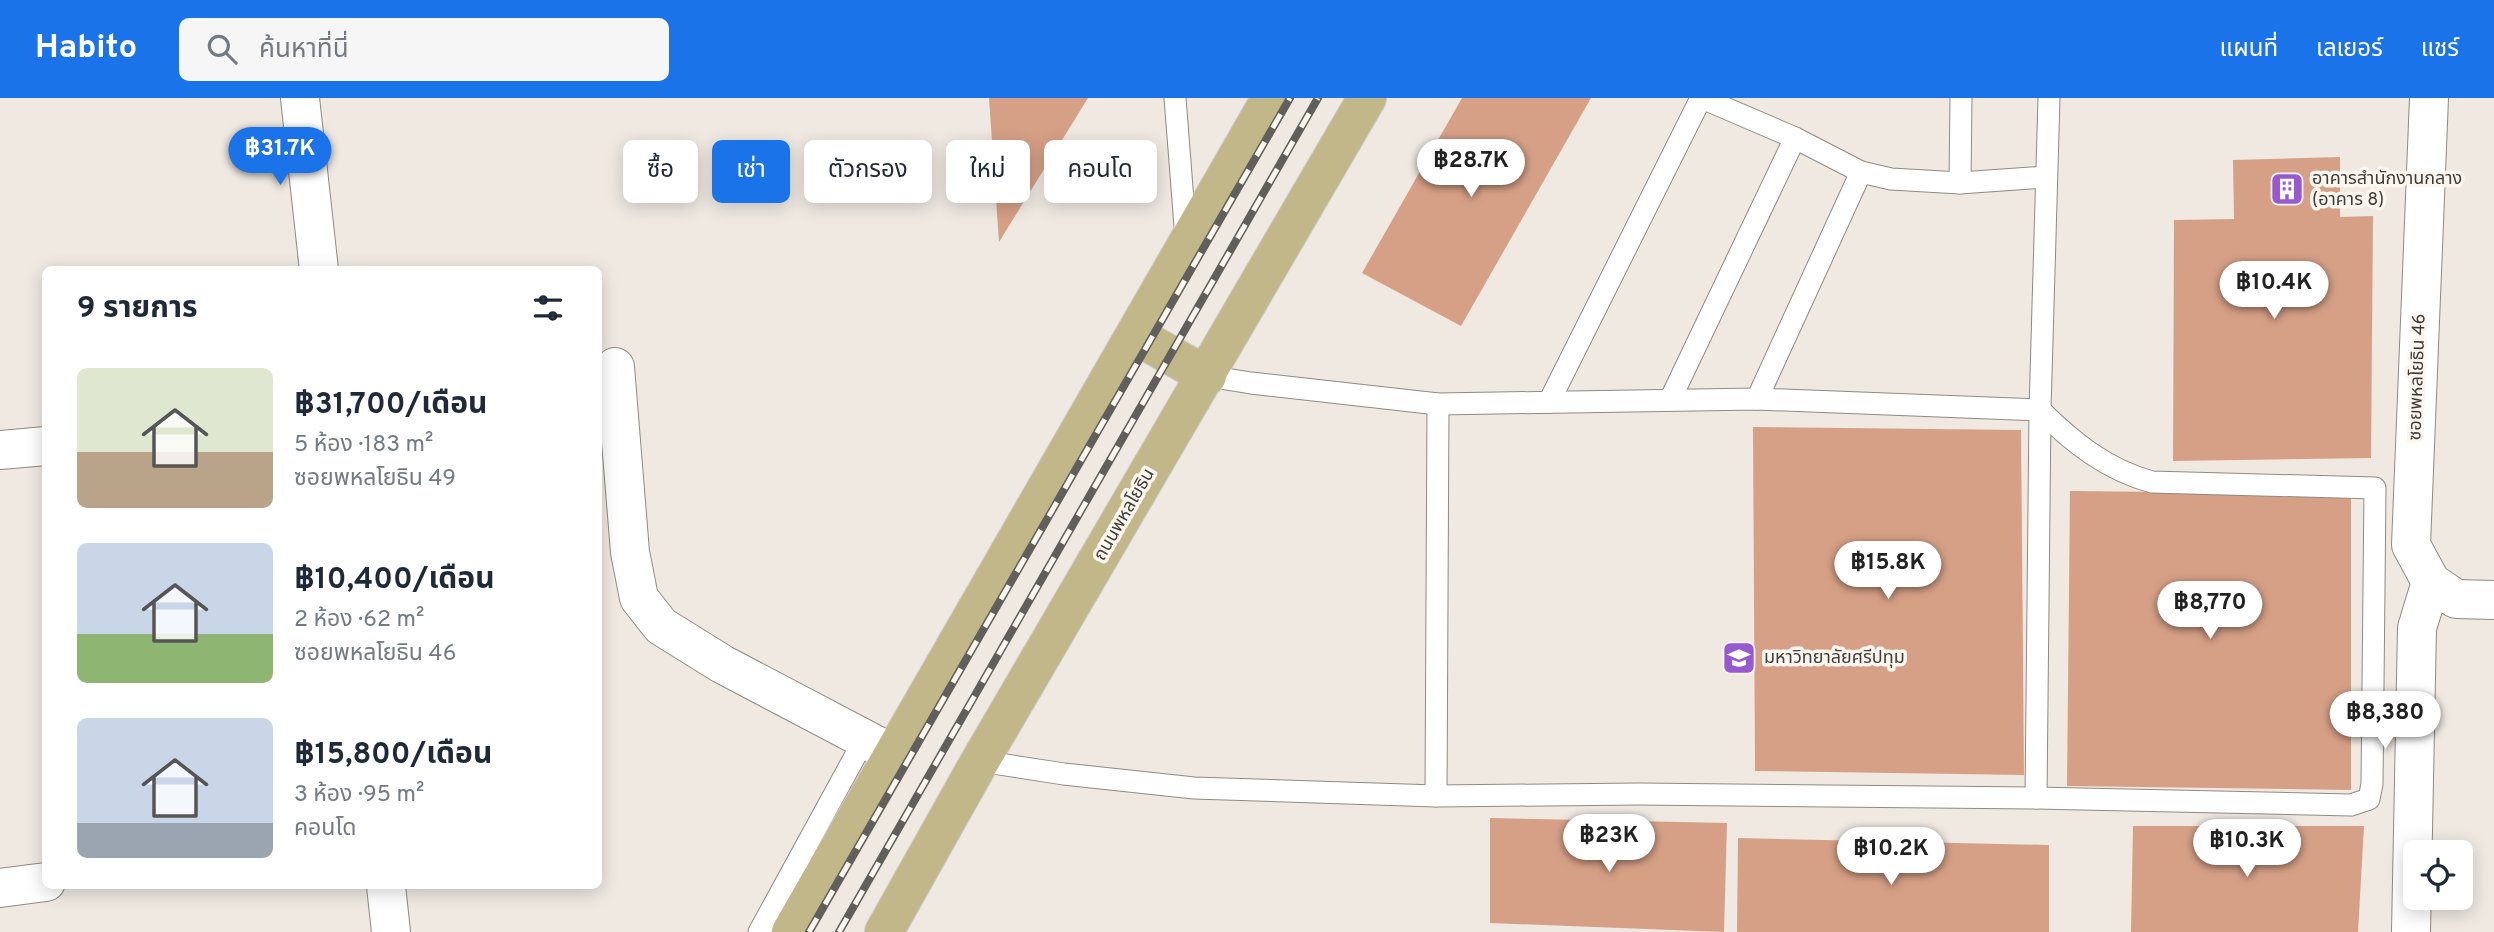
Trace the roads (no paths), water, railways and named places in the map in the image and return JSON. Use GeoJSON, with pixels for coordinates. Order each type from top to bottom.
{"type":"FeatureCollection","features":[{"type":"Feature","properties":{"kind":"main road"},"geometry":{"type":"LineString","coordinates":[[791,932],[879,747],[1135,335],[1271,98]]}},
{"type":"Feature","properties":{"kind":"main road","name":"ถนนพหลโยธิน"},"geometry":{"type":"LineString","coordinates":[[884,932],[980,761],[1367,98]]}},
{"type":"Feature","properties":{"kind":"main road"},"geometry":{"type":"LineString","coordinates":[[1135,335],[1207,376]]}},
{"type":"Feature","properties":{"kind":"street"},"geometry":{"type":"LineString","coordinates":[[300,98],[319,266]]}},
{"type":"Feature","properties":{"kind":"street","name":"ซอยพหลโยธิน 46"},"geometry":{"type":"LineString","coordinates":[[2429,98],[2411,545],[2431,582]]}},
{"type":"Feature","properties":{"kind":"street"},"geometry":{"type":"LineString","coordinates":[[615,367],[630,552],[639,597],[661,626],[722,664],[879,747]]}},
{"type":"Feature","properties":{"kind":"street"},"geometry":{"type":"LineString","coordinates":[[0,450],[42,446]]}},
{"type":"Feature","properties":{"kind":"street"},"geometry":{"type":"LineString","coordinates":[[2411,932],[2417,628],[2431,582],[2456,599],[2494,600]]}},
{"type":"Feature","properties":{"kind":"street"},"geometry":{"type":"LineString","coordinates":[[0,888],[42,883]]}},
{"type":"Feature","properties":{"kind":"street"},"geometry":{"type":"LineString","coordinates":[[386,889],[391,932]]}},
{"type":"Feature","properties":{"kind":"lane"},"geometry":{"type":"LineString","coordinates":[[1175,98],[1187,245]]}},
{"type":"Feature","properties":{"kind":"lane"},"geometry":{"type":"LineString","coordinates":[[1549,402],[1701,98],[1795,138],[1861,172],[1902,181],[1960,183],[2046,177]]}},
{"type":"Feature","properties":{"kind":"lane"},"geometry":{"type":"LineString","coordinates":[[1960,183],[1961,98]]}},
{"type":"Feature","properties":{"kind":"lane"},"geometry":{"type":"LineString","coordinates":[[2036,798],[2040,410],[2049,98]]}},
{"type":"Feature","properties":{"kind":"lane"},"geometry":{"type":"LineString","coordinates":[[1670,400],[1795,138]]}},
{"type":"Feature","properties":{"kind":"lane"},"geometry":{"type":"LineString","coordinates":[[1757,399],[1861,172]]}},
{"type":"Feature","properties":{"kind":"lane"},"geometry":{"type":"LineString","coordinates":[[980,761],[1064,774],[1194,788],[1436,796],[1639,794],[2036,798],[2351,805],[2369,799],[2372,784],[2375,488],[2152,482],[2108,464],[2072,440],[2040,410],[1757,399],[1438,404],[1207,376]]}},
{"type":"Feature","properties":{"kind":"lane"},"geometry":{"type":"LineString","coordinates":[[1436,796],[1438,404]]}},
{"type":"Feature","properties":{"kind":"lane"},"geometry":{"type":"LineString","coordinates":[[759,932],[879,747]]}},
{"type":"Feature","properties":{"kind":"railway"},"geometry":{"type":"LineString","coordinates":[[809,932],[1290,98]]}},
{"type":"Feature","properties":{"kind":"railway"},"geometry":{"type":"LineString","coordinates":[[839,932],[1318,98]]}},
{"type":"Feature","properties":{"kind":"place","name":"อาคารสำนักงานกลาง (อาคาร 8)"},"geometry":{"type":"Point","coordinates":[2287,189]}},
{"type":"Feature","properties":{"kind":"place","name":"มหาวิทยาลัยศรีปทุม"},"geometry":{"type":"Point","coordinates":[1739,658]}}]}
